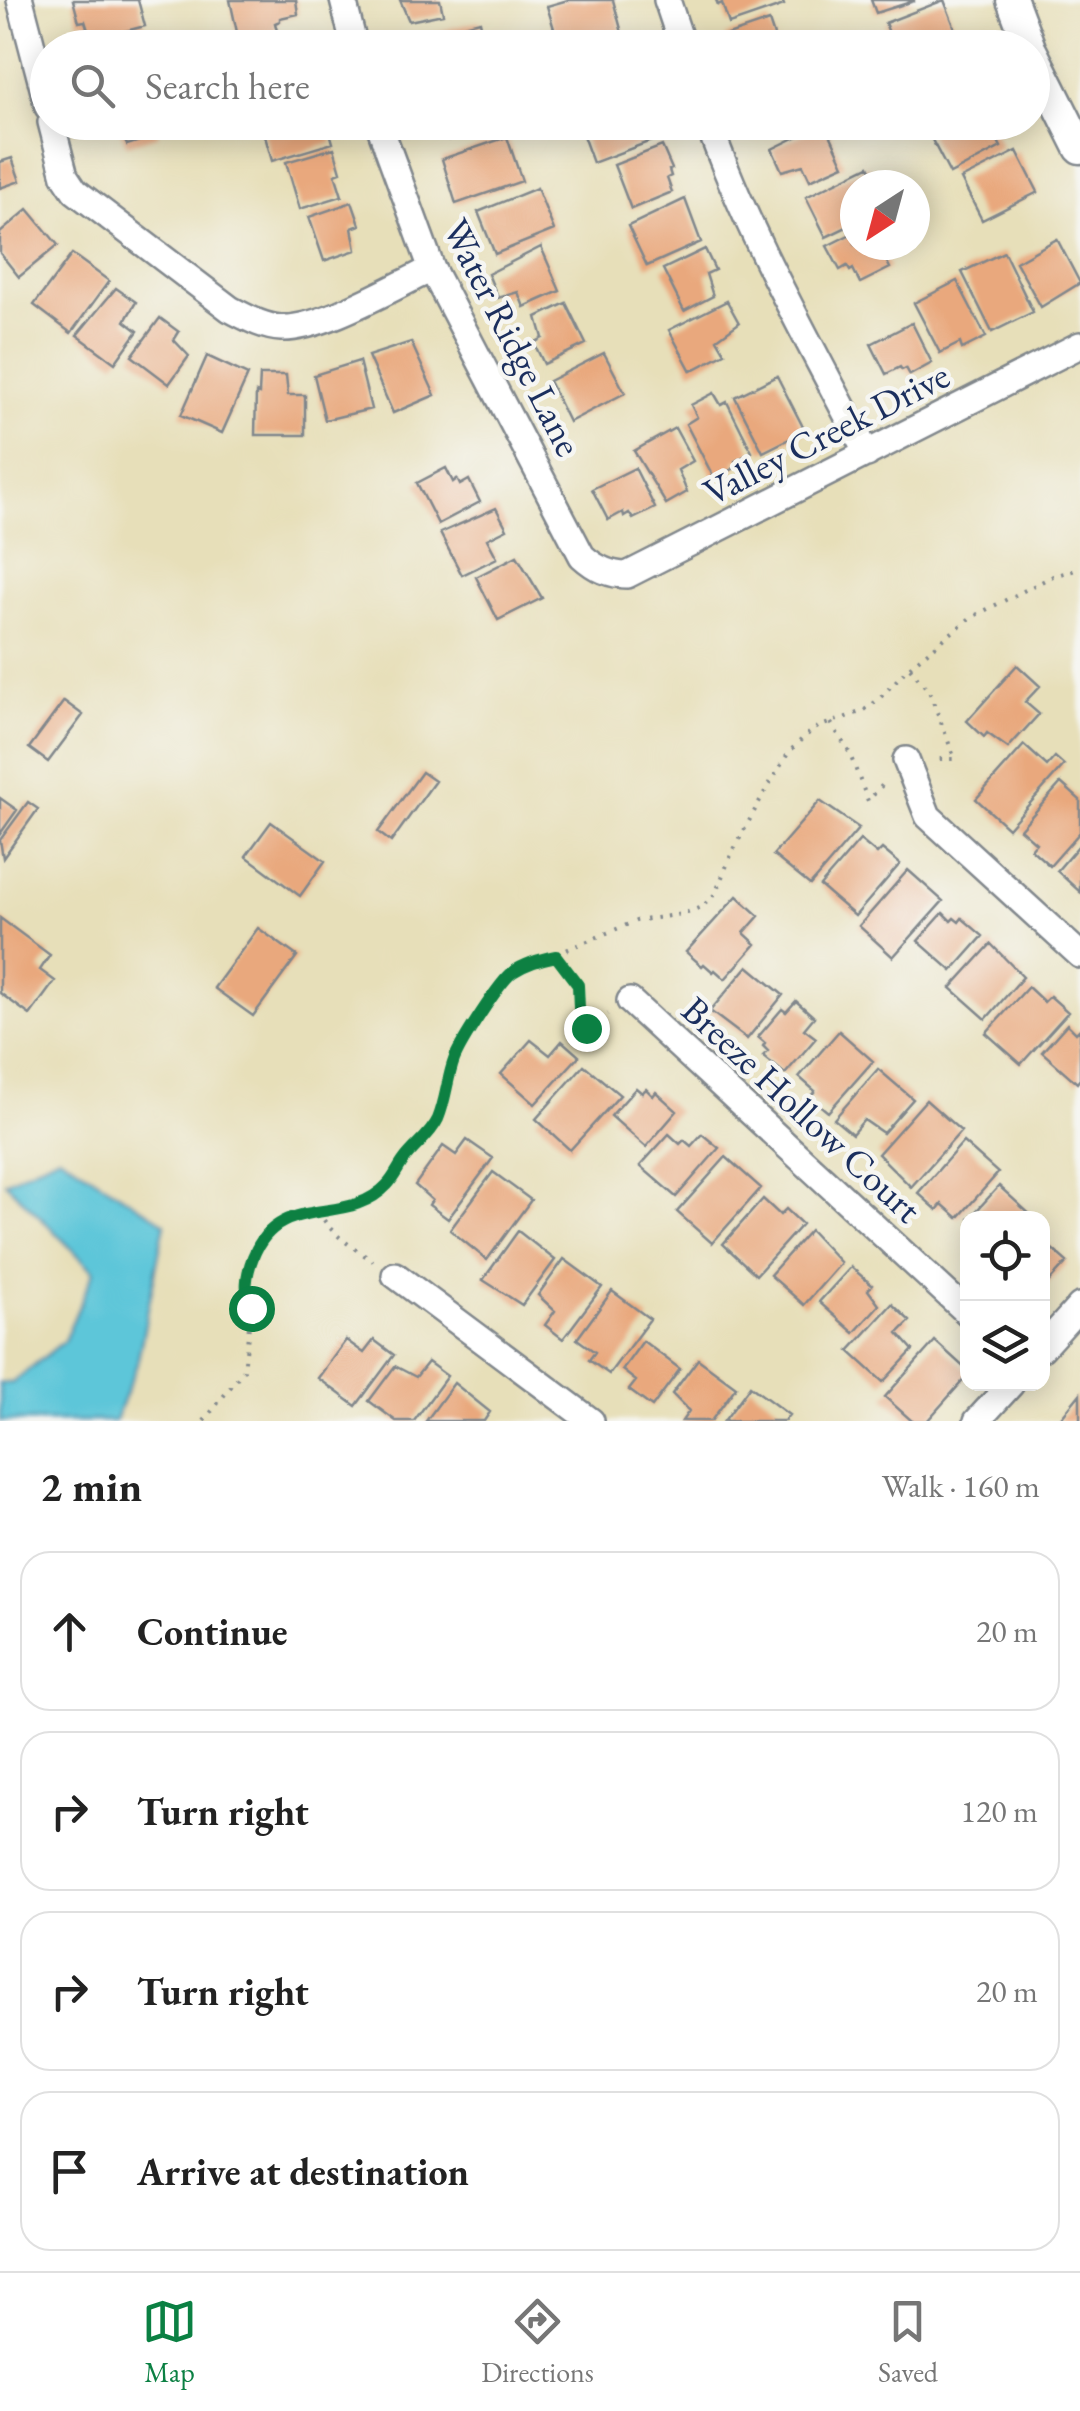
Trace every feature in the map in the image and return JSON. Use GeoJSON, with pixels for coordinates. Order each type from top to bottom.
{"type":"FeatureCollection","features":[{"type":"Feature","properties":{"kind":"street"},"geometry":{"type":"LineString","coordinates":[[20,0],[30,38]]}},
{"type":"Feature","properties":{"kind":"street"},"geometry":{"type":"LineString","coordinates":[[343,0],[351,30]]}},
{"type":"Feature","properties":{"kind":"street"},"geometry":{"type":"LineString","coordinates":[[667,0],[677,30]]}},
{"type":"Feature","properties":{"kind":"street"},"geometry":{"type":"LineString","coordinates":[[1012,0],[1023,30]]}},
{"type":"Feature","properties":{"kind":"street"},"geometry":{"type":"LineString","coordinates":[[1050,88],[1080,148]]}},
{"type":"Feature","properties":{"kind":"street"},"geometry":{"type":"LineString","coordinates":[[56,140],[65,176],[75,192],[230,309],[254,321],[278,328],[318,322],[432,269]]}},
{"type":"Feature","properties":{"kind":"street","name":"Water Ridge Lane"},"geometry":{"type":"LineString","coordinates":[[385,140],[432,269],[582,556],[603,570]]}},
{"type":"Feature","properties":{"kind":"street"},"geometry":{"type":"LineString","coordinates":[[714,140],[749,221],[867,454]]}},
{"type":"Feature","properties":{"kind":"street","name":"Valley Creek Drive"},"geometry":{"type":"LineString","coordinates":[[603,570],[627,575],[1080,345]]}},
{"type":"Feature","properties":{"kind":"street"},"geometry":{"type":"LineString","coordinates":[[906,760],[928,816],[1080,956]]}},
{"type":"Feature","properties":{"kind":"street","name":"Breeze Hollow Court"},"geometry":{"type":"LineString","coordinates":[[630,1001],[960,1306]]}},
{"type":"Feature","properties":{"kind":"street"},"geometry":{"type":"LineString","coordinates":[[395,1275],[592,1421]]}},
{"type":"Feature","properties":{"kind":"street"},"geometry":{"type":"LineString","coordinates":[[1050,1339],[1080,1306]]}},
{"type":"Feature","properties":{"kind":"street"},"geometry":{"type":"LineString","coordinates":[[978,1421],[1005,1391]]}},
{"type":"Feature","properties":{"kind":"path"},"geometry":{"type":"LineString","coordinates":[[204,1421],[244,1370],[251,1308],[246,1281],[261,1239],[288,1218],[355,1204],[387,1185],[406,1156],[431,1132],[440,1116],[455,1058],[510,973],[636,921],[702,908],[716,894],[732,853],[764,793],[789,752],[804,737],[878,700],[909,667],[970,618],[1053,576],[1080,569]]}},
{"type":"Feature","properties":{"kind":"path"},"geometry":{"type":"LineString","coordinates":[[556,956],[578,985],[579,1008],[586,1028],[630,1001]]}},
{"type":"Feature","properties":{"kind":"path"},"geometry":{"type":"LineString","coordinates":[[319,1211],[322,1220],[339,1236],[395,1275]]}},
{"type":"Feature","properties":{"kind":"water"},"geometry":{"type":"Polygon","coordinates":[[[59,1155],[165,1223],[137,1364],[115,1421],[0,1421],[0,1383],[12,1383],[64,1341],[94,1271],[5,1182],[59,1155]]]}},
{"type":"Feature","properties":{"kind":"building"},"geometry":{"type":"Polygon","coordinates":[[[73,0],[138,0],[145,26],[88,30],[85,21],[79,22],[73,0]]]}},
{"type":"Feature","properties":{"kind":"building"},"geometry":{"type":"Polygon","coordinates":[[[230,0],[296,0],[298,14],[280,18],[275,23],[277,30],[237,30],[230,0]]]}},
{"type":"Feature","properties":{"kind":"building"},"geometry":{"type":"Polygon","coordinates":[[[400,0],[440,0],[443,14],[409,21],[400,0]]]}},
{"type":"Feature","properties":{"kind":"building"},"geometry":{"type":"Polygon","coordinates":[[[568,0],[613,0],[621,30],[554,30],[547,6],[568,0]]]}},
{"type":"Feature","properties":{"kind":"building"},"geometry":{"type":"Polygon","coordinates":[[[716,0],[782,0],[784,5],[729,24],[722,3],[718,5],[716,0]]]}},
{"type":"Feature","properties":{"kind":"building"},"geometry":{"type":"Polygon","coordinates":[[[871,0],[914,0],[914,1],[876,13],[871,0]]]}},
{"type":"Feature","properties":{"kind":"building"},"geometry":{"type":"Polygon","coordinates":[[[944,0],[956,30],[888,30],[885,23],[944,0]]]}},
{"type":"Feature","properties":{"kind":"building"},"geometry":{"type":"Polygon","coordinates":[[[480,21],[482,30],[445,30],[480,21]]]}},
{"type":"Feature","properties":{"kind":"building"},"geometry":{"type":"Polygon","coordinates":[[[769,21],[772,30],[743,30],[769,21]]]}},
{"type":"Feature","properties":{"kind":"building"},"geometry":{"type":"Polygon","coordinates":[[[266,140],[332,140],[333,143],[272,161],[266,140]]]}},
{"type":"Feature","properties":{"kind":"building"},"geometry":{"type":"Polygon","coordinates":[[[508,140],[522,181],[456,204],[442,159],[508,140]]]}},
{"type":"Feature","properties":{"kind":"building"},"geometry":{"type":"Polygon","coordinates":[[[585,140],[654,140],[593,163],[585,140]]]}},
{"type":"Feature","properties":{"kind":"building"},"geometry":{"type":"Polygon","coordinates":[[[790,140],[833,140],[844,165],[810,180],[803,165],[782,171],[772,149],[790,140]]]}},
{"type":"Feature","properties":{"kind":"building"},"geometry":{"type":"Polygon","coordinates":[[[932,140],[998,140],[1001,147],[950,174],[932,140]]]}},
{"type":"Feature","properties":{"kind":"building"},"geometry":{"type":"Polygon","coordinates":[[[662,146],[672,169],[667,178],[672,192],[631,209],[614,165],[662,146]]]}},
{"type":"Feature","properties":{"kind":"building"},"geometry":{"type":"Polygon","coordinates":[[[334,148],[341,172],[335,174],[342,196],[300,209],[286,162],[334,148]]]}},
{"type":"Feature","properties":{"kind":"building"},"geometry":{"type":"Polygon","coordinates":[[[1017,151],[1038,192],[982,220],[961,179],[1017,151]]]}},
{"type":"Feature","properties":{"kind":"building"},"geometry":{"type":"Polygon","coordinates":[[[12,158],[20,181],[0,188],[0,162],[12,158]]]}},
{"type":"Feature","properties":{"kind":"building"},"geometry":{"type":"Polygon","coordinates":[[[840,180],[840,230],[826,237],[806,197],[840,180]]]}},
{"type":"Feature","properties":{"kind":"building"},"geometry":{"type":"Polygon","coordinates":[[[537,188],[554,230],[495,254],[478,212],[537,188]]]}},
{"type":"Feature","properties":{"kind":"building"},"geometry":{"type":"Polygon","coordinates":[[[685,199],[701,242],[647,266],[628,226],[685,199]]]}},
{"type":"Feature","properties":{"kind":"building"},"geometry":{"type":"Polygon","coordinates":[[[352,202],[360,225],[352,228],[356,250],[324,261],[309,217],[352,202]]]}},
{"type":"Feature","properties":{"kind":"building"},"geometry":{"type":"Polygon","coordinates":[[[28,209],[58,245],[19,277],[0,253],[0,233],[28,209]]]}},
{"type":"Feature","properties":{"kind":"building"},"geometry":{"type":"Polygon","coordinates":[[[1057,239],[1080,283],[1041,307],[1016,262],[1057,239]]]}},
{"type":"Feature","properties":{"kind":"building"},"geometry":{"type":"Polygon","coordinates":[[[840,240],[840,260],[886,260],[890,268],[860,283],[853,269],[850,271],[847,266],[840,270],[827,246],[840,240]]]}},
{"type":"Feature","properties":{"kind":"building"},"geometry":{"type":"Polygon","coordinates":[[[541,247],[560,291],[524,307],[518,292],[498,298],[488,274],[541,247]]]}},
{"type":"Feature","properties":{"kind":"building"},"geometry":{"type":"Polygon","coordinates":[[[705,249],[715,270],[706,274],[713,296],[684,311],[663,269],[705,249]]]}},
{"type":"Feature","properties":{"kind":"building"},"geometry":{"type":"Polygon","coordinates":[[[1004,252],[1033,312],[992,332],[962,272],[1004,252]]]}},
{"type":"Feature","properties":{"kind":"building"},"geometry":{"type":"Polygon","coordinates":[[[72,254],[109,281],[71,333],[34,305],[72,254]]]}},
{"type":"Feature","properties":{"kind":"building"},"geometry":{"type":"Polygon","coordinates":[[[957,281],[986,337],[962,349],[960,343],[940,353],[914,303],[957,281]]]}},
{"type":"Feature","properties":{"kind":"building"},"geometry":{"type":"Polygon","coordinates":[[[116,288],[136,302],[125,321],[138,331],[115,363],[77,335],[116,288]]]}},
{"type":"Feature","properties":{"kind":"building"},"geometry":{"type":"Polygon","coordinates":[[[727,301],[739,323],[717,339],[725,353],[691,371],[669,330],[727,301]]]}},
{"type":"Feature","properties":{"kind":"building"},"geometry":{"type":"Polygon","coordinates":[[[566,303],[586,344],[544,364],[534,343],[543,338],[537,317],[566,303]]]}},
{"type":"Feature","properties":{"kind":"building"},"geometry":{"type":"Polygon","coordinates":[[[160,318],[179,332],[174,340],[189,356],[169,384],[132,356],[160,318]]]}},
{"type":"Feature","properties":{"kind":"building"},"geometry":{"type":"Polygon","coordinates":[[[912,323],[932,363],[910,375],[900,367],[886,374],[871,344],[912,323]]]}},
{"type":"Feature","properties":{"kind":"building"},"geometry":{"type":"Polygon","coordinates":[[[411,342],[435,395],[393,413],[368,356],[411,342]]]}},
{"type":"Feature","properties":{"kind":"building"},"geometry":{"type":"Polygon","coordinates":[[[604,353],[625,393],[569,422],[549,381],[604,353]]]}},
{"type":"Feature","properties":{"kind":"building"},"geometry":{"type":"Polygon","coordinates":[[[207,356],[248,375],[222,433],[181,415],[207,356]]]}},
{"type":"Feature","properties":{"kind":"building"},"geometry":{"type":"Polygon","coordinates":[[[359,361],[371,409],[325,420],[314,375],[359,361]]]}},
{"type":"Feature","properties":{"kind":"building"},"geometry":{"type":"Polygon","coordinates":[[[260,375],[286,375],[288,395],[305,395],[305,435],[255,435],[260,375]]]}},
{"type":"Feature","properties":{"kind":"building"},"geometry":{"type":"Polygon","coordinates":[[[777,376],[805,431],[763,452],[735,397],[777,376]]]}},
{"type":"Feature","properties":{"kind":"building"},"geometry":{"type":"Polygon","coordinates":[[[714,393],[721,405],[727,402],[752,452],[735,461],[737,467],[714,478],[686,424],[697,417],[691,405],[714,393]]]}},
{"type":"Feature","properties":{"kind":"building"},"geometry":{"type":"Polygon","coordinates":[[[675,428],[693,461],[678,470],[687,492],[666,504],[634,451],[675,428]]]}},
{"type":"Feature","properties":{"kind":"building"},"geometry":{"type":"Polygon","coordinates":[[[446,468],[453,482],[457,479],[460,485],[469,480],[480,502],[438,524],[417,483],[446,468]]]}},
{"type":"Feature","properties":{"kind":"building"},"geometry":{"type":"Polygon","coordinates":[[[635,468],[655,508],[633,519],[623,512],[608,520],[592,489],[635,468]]]}},
{"type":"Feature","properties":{"kind":"building"},"geometry":{"type":"Polygon","coordinates":[[[496,508],[507,529],[487,539],[497,558],[462,575],[440,533],[496,508]]]}},
{"type":"Feature","properties":{"kind":"building"},"geometry":{"type":"Polygon","coordinates":[[[517,556],[542,598],[498,620],[476,577],[517,556]]]}},
{"type":"Feature","properties":{"kind":"building"},"geometry":{"type":"Polygon","coordinates":[[[1017,665],[1040,686],[1025,702],[1039,714],[1008,748],[987,733],[984,737],[967,721],[1017,665]]]}},
{"type":"Feature","properties":{"kind":"building"},"geometry":{"type":"Polygon","coordinates":[[[64,701],[83,715],[48,762],[29,748],[64,701]]]}},
{"type":"Feature","properties":{"kind":"building"},"geometry":{"type":"Polygon","coordinates":[[[1024,745],[1047,766],[1055,757],[1064,765],[1008,828],[976,799],[1024,745]]]}},
{"type":"Feature","properties":{"kind":"building"},"geometry":{"type":"Polygon","coordinates":[[[422,772],[435,781],[391,842],[378,832],[422,772]]]}},
{"type":"Feature","properties":{"kind":"building"},"geometry":{"type":"Polygon","coordinates":[[[1061,783],[1080,800],[1080,832],[1050,866],[1031,849],[1036,843],[1020,829],[1061,783]]]}},
{"type":"Feature","properties":{"kind":"building"},"geometry":{"type":"Polygon","coordinates":[[[0,798],[17,810],[0,834],[0,798]]]}},
{"type":"Feature","properties":{"kind":"building"},"geometry":{"type":"Polygon","coordinates":[[[820,801],[859,828],[810,885],[773,855],[820,801]]]}},
{"type":"Feature","properties":{"kind":"building"},"geometry":{"type":"Polygon","coordinates":[[[28,802],[38,809],[3,858],[0,840],[28,802]]]}},
{"type":"Feature","properties":{"kind":"building"},"geometry":{"type":"Polygon","coordinates":[[[271,822],[325,861],[300,896],[246,856],[271,822]]]}},
{"type":"Feature","properties":{"kind":"building"},"geometry":{"type":"Polygon","coordinates":[[[860,840],[877,854],[882,849],[900,864],[855,916],[820,886],[860,840]]]}},
{"type":"Feature","properties":{"kind":"building"},"geometry":{"type":"Polygon","coordinates":[[[1080,844],[1080,892],[1057,871],[1080,844]]]}},
{"type":"Feature","properties":{"kind":"building"},"geometry":{"type":"Polygon","coordinates":[[[908,870],[943,901],[893,957],[859,926],[908,870]]]}},
{"type":"Feature","properties":{"kind":"building"},"geometry":{"type":"Polygon","coordinates":[[[737,896],[759,916],[744,933],[756,944],[725,979],[686,952],[737,896]]]}},
{"type":"Feature","properties":{"kind":"building"},"geometry":{"type":"Polygon","coordinates":[[[943,913],[951,921],[954,918],[959,922],[962,918],[983,936],[952,971],[918,941],[943,913]]]}},
{"type":"Feature","properties":{"kind":"building"},"geometry":{"type":"Polygon","coordinates":[[[0,918],[50,955],[40,970],[55,981],[30,1015],[0,993],[0,918]]]}},
{"type":"Feature","properties":{"kind":"building"},"geometry":{"type":"Polygon","coordinates":[[[258,928],[297,956],[253,1016],[214,988],[258,928]]]}},
{"type":"Feature","properties":{"kind":"building"},"geometry":{"type":"Polygon","coordinates":[[[991,944],[1023,977],[986,1019],[951,988],[991,944]]]}},
{"type":"Feature","properties":{"kind":"building"},"geometry":{"type":"Polygon","coordinates":[[[748,966],[783,995],[747,1039],[710,1011],[748,966]]]}},
{"type":"Feature","properties":{"kind":"building"},"geometry":{"type":"Polygon","coordinates":[[[1028,987],[1044,1002],[1050,996],[1068,1012],[1021,1064],[986,1033],[1028,987]]]}},
{"type":"Feature","properties":{"kind":"building"},"geometry":{"type":"Polygon","coordinates":[[[796,1001],[814,1017],[804,1029],[816,1038],[785,1074],[763,1056],[768,1051],[758,1037],[782,1009],[786,1012],[796,1001]]]}},
{"type":"Feature","properties":{"kind":"building"},"geometry":{"type":"Polygon","coordinates":[[[1067,1024],[1076,1033],[1080,1029],[1077,1083],[1042,1052],[1067,1024]]]}},
{"type":"Feature","properties":{"kind":"building"},"geometry":{"type":"Polygon","coordinates":[[[839,1031],[873,1061],[828,1112],[810,1097],[815,1091],[799,1077],[839,1031]]]}},
{"type":"Feature","properties":{"kind":"building"},"geometry":{"type":"Polygon","coordinates":[[[531,1040],[550,1055],[562,1041],[579,1056],[535,1104],[501,1074],[531,1040]]]}},
{"type":"Feature","properties":{"kind":"building"},"geometry":{"type":"Polygon","coordinates":[[[584,1065],[620,1095],[570,1150],[536,1119],[584,1065]]]}},
{"type":"Feature","properties":{"kind":"building"},"geometry":{"type":"Polygon","coordinates":[[[878,1069],[913,1099],[883,1133],[864,1120],[852,1134],[834,1119],[878,1069]]]}},
{"type":"Feature","properties":{"kind":"building"},"geometry":{"type":"Polygon","coordinates":[[[636,1088],[642,1093],[646,1089],[653,1096],[656,1092],[677,1111],[646,1147],[611,1116],[636,1088]]]}},
{"type":"Feature","properties":{"kind":"building"},"geometry":{"type":"Polygon","coordinates":[[[926,1100],[961,1131],[911,1187],[878,1154],[926,1100]]]}},
{"type":"Feature","properties":{"kind":"building"},"geometry":{"type":"Polygon","coordinates":[[[669,1134],[680,1144],[684,1140],[691,1146],[702,1134],[719,1148],[676,1197],[640,1166],[669,1134]]]}},
{"type":"Feature","properties":{"kind":"building"},"geometry":{"type":"Polygon","coordinates":[[[467,1140],[493,1158],[448,1219],[429,1205],[432,1200],[415,1185],[443,1146],[456,1155],[467,1140]]]}},
{"type":"Feature","properties":{"kind":"building"},"geometry":{"type":"Polygon","coordinates":[[[963,1142],[998,1173],[960,1211],[958,1218],[942,1204],[937,1210],[918,1193],[963,1142]]]}},
{"type":"Feature","properties":{"kind":"building"},"geometry":{"type":"Polygon","coordinates":[[[726,1157],[761,1188],[712,1243],[677,1212],[726,1157]]]}},
{"type":"Feature","properties":{"kind":"building"},"geometry":{"type":"Polygon","coordinates":[[[493,1172],[531,1200],[487,1260],[450,1230],[493,1172]]]}},
{"type":"Feature","properties":{"kind":"building"},"geometry":{"type":"Polygon","coordinates":[[[999,1186],[1026,1211],[976,1211],[999,1186]]]}},
{"type":"Feature","properties":{"kind":"building"},"geometry":{"type":"Polygon","coordinates":[[[763,1199],[780,1215],[786,1209],[802,1224],[756,1275],[723,1244],[763,1199]]]}},
{"type":"Feature","properties":{"kind":"building"},"geometry":{"type":"Polygon","coordinates":[[[810,1230],[841,1263],[804,1305],[770,1275],[810,1230]]]}},
{"type":"Feature","properties":{"kind":"building"},"geometry":{"type":"Polygon","coordinates":[[[518,1231],[555,1260],[522,1305],[483,1280],[518,1231]]]}},
{"type":"Feature","properties":{"kind":"building"},"geometry":{"type":"Polygon","coordinates":[[[1050,1247],[1067,1262],[1050,1280],[1050,1247]]]}},
{"type":"Feature","properties":{"kind":"building"},"geometry":{"type":"Polygon","coordinates":[[[564,1259],[602,1287],[563,1339],[545,1325],[555,1311],[538,1295],[564,1259]]]}},
{"type":"Feature","properties":{"kind":"building"},"geometry":{"type":"Polygon","coordinates":[[[851,1267],[872,1285],[868,1290],[879,1305],[854,1333],[819,1302],[851,1267]]]}},
{"type":"Feature","properties":{"kind":"building"},"geometry":{"type":"Polygon","coordinates":[[[612,1291],[650,1319],[609,1374],[589,1360],[595,1352],[577,1339],[612,1291]]]}},
{"type":"Feature","properties":{"kind":"building"},"geometry":{"type":"Polygon","coordinates":[[[892,1304],[910,1321],[898,1333],[913,1350],[883,1382],[849,1351],[892,1304]]]}},
{"type":"Feature","properties":{"kind":"building"},"geometry":{"type":"Polygon","coordinates":[[[346,1340],[364,1353],[374,1340],[394,1355],[356,1406],[318,1378],[346,1340]]]}},
{"type":"Feature","properties":{"kind":"building"},"geometry":{"type":"Polygon","coordinates":[[[643,1341],[680,1369],[652,1407],[629,1390],[636,1381],[622,1370],[643,1341]]]}},
{"type":"Feature","properties":{"kind":"building"},"geometry":{"type":"Polygon","coordinates":[[[935,1341],[960,1364],[960,1384],[927,1421],[912,1421],[885,1397],[935,1341]]]}},
{"type":"Feature","properties":{"kind":"building"},"geometry":{"type":"Polygon","coordinates":[[[698,1359],[736,1387],[711,1421],[682,1421],[689,1411],[672,1394],[698,1359]]]}},
{"type":"Feature","properties":{"kind":"building"},"geometry":{"type":"Polygon","coordinates":[[[428,1362],[447,1376],[414,1421],[396,1421],[369,1401],[395,1366],[416,1377],[428,1362]]]}},
{"type":"Feature","properties":{"kind":"building"},"geometry":{"type":"Polygon","coordinates":[[[454,1383],[490,1412],[484,1421],[426,1421],[454,1383]]]}},
{"type":"Feature","properties":{"kind":"building"},"geometry":{"type":"Polygon","coordinates":[[[750,1386],[789,1415],[784,1421],[724,1421],[750,1386]]]}},
{"type":"Feature","properties":{"kind":"building"},"geometry":{"type":"Polygon","coordinates":[[[1080,1394],[1080,1421],[1058,1421],[1080,1394]]]}},
{"type":"Feature","properties":{"kind":"route"},"geometry":{"type":"LineString","coordinates":[[251,1308],[246,1281],[261,1239],[273,1226],[288,1218],[372,1197],[387,1185],[406,1156],[431,1132],[440,1116],[455,1058],[510,973],[556,956],[578,985],[579,1008],[586,1028]]}}]}
